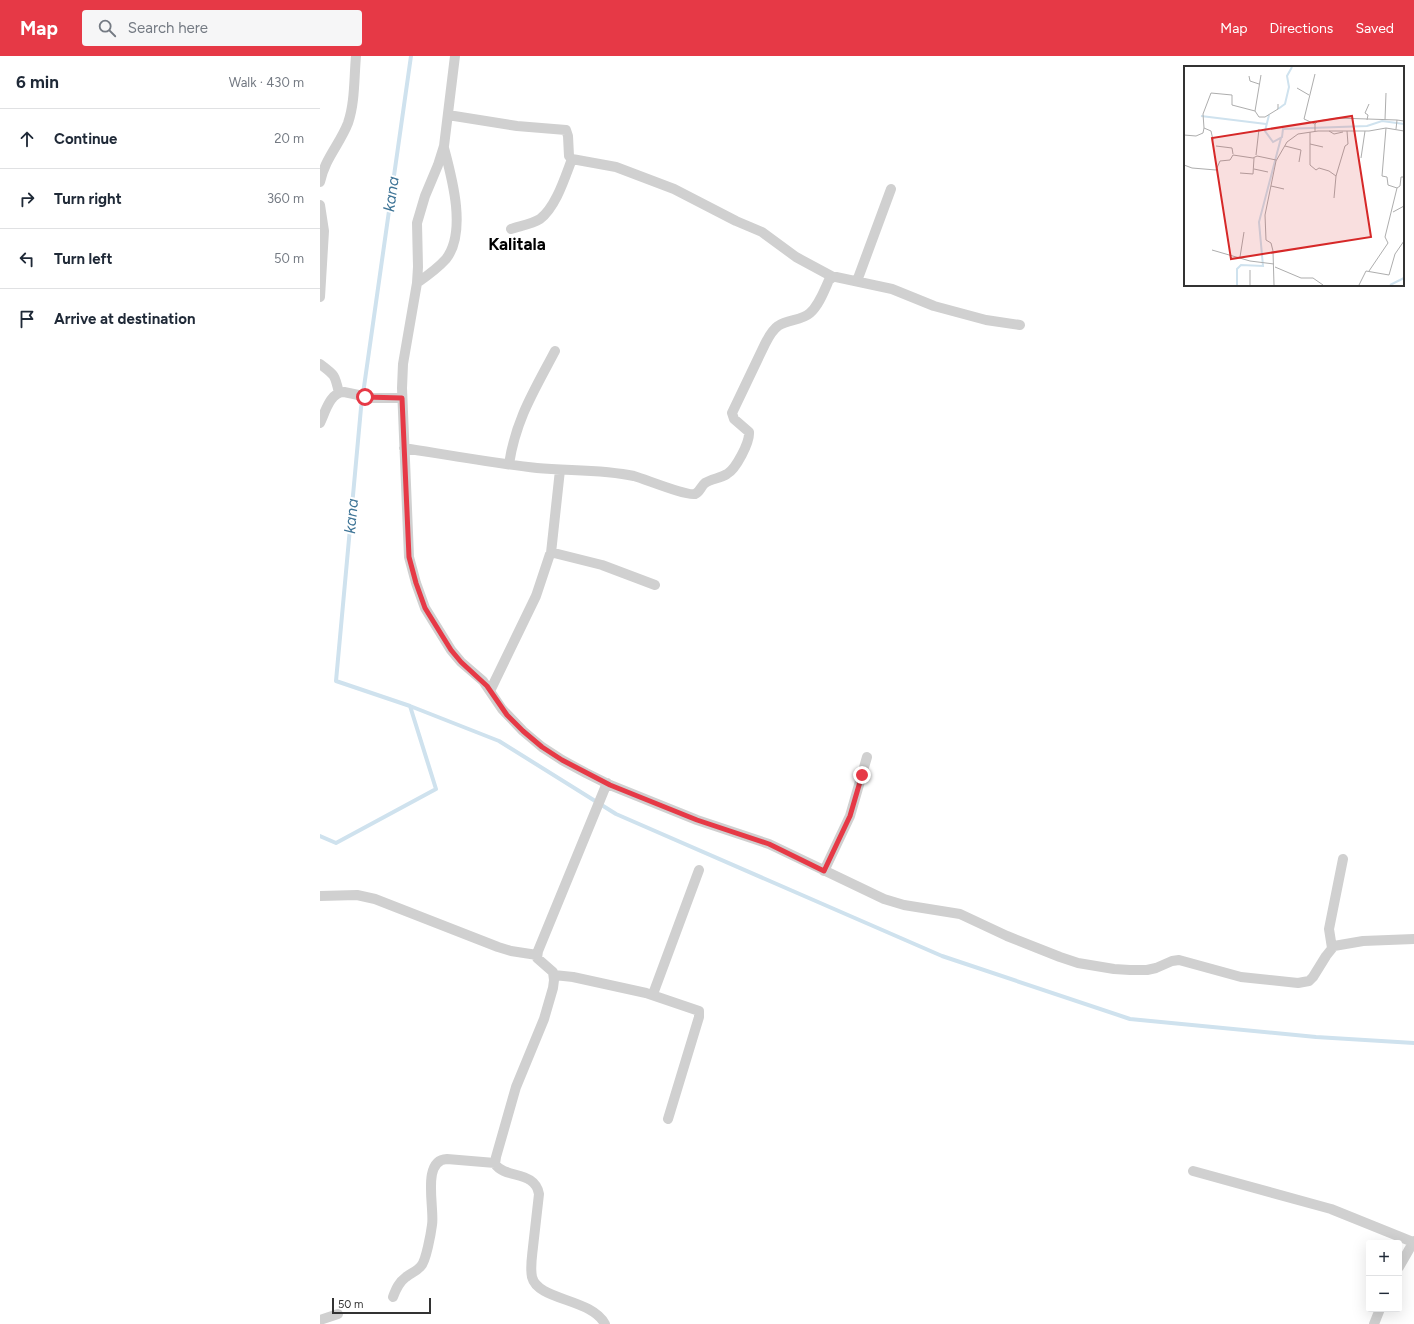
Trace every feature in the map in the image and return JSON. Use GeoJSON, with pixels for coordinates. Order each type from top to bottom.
{"type":"FeatureCollection","features":[{"type":"Feature","properties":{"kind":"street"},"geometry":{"type":"LineString","coordinates":[[320,182],[326,162],[347,124],[351,106],[356,56]]}},
{"type":"Feature","properties":{"kind":"street"},"geometry":{"type":"LineString","coordinates":[[455,56],[444,146],[438,165],[424,196],[417,223],[417,283],[403,364],[402,398],[409,557],[425,608],[451,650],[461,662],[483,681],[507,715],[523,731],[542,747],[562,760],[607,783],[697,820],[769,844],[873,895],[894,903],[960,914],[1007,936],[1060,957],[1078,962],[1114,969],[1147,970],[1179,960],[1242,977],[1298,983],[1305,982],[1313,977],[1332,948],[1339,945],[1363,941],[1414,939]]}},
{"type":"Feature","properties":{"kind":"street"},"geometry":{"type":"LineString","coordinates":[[448,115],[517,126],[566,130],[568,136],[569,156],[572,159],[616,167],[674,189],[736,221],[762,232],[796,257],[832,277],[857,281],[892,290],[934,306],[986,320],[1020,325]]}},
{"type":"Feature","properties":{"kind":"street"},"geometry":{"type":"LineString","coordinates":[[417,283],[446,258],[455,238],[456,221],[453,191],[444,146]]}},
{"type":"Feature","properties":{"kind":"street"},"geometry":{"type":"LineString","coordinates":[[511,229],[539,220],[544,215],[550,208],[560,189],[572,159]]}},
{"type":"Feature","properties":{"kind":"street"},"geometry":{"type":"LineString","coordinates":[[857,281],[891,189]]}},
{"type":"Feature","properties":{"kind":"street"},"geometry":{"type":"LineString","coordinates":[[320,204],[324,231],[320,297]]}},
{"type":"Feature","properties":{"kind":"street"},"geometry":{"type":"LineString","coordinates":[[404,448],[509,464],[560,470],[606,472],[634,476],[685,493],[694,494],[698,492],[704,483],[728,474],[745,448],[749,432],[734,419],[732,413],[765,344],[777,326],[802,318],[811,313],[832,277]]}},
{"type":"Feature","properties":{"kind":"street"},"geometry":{"type":"LineString","coordinates":[[509,464],[513,440],[524,409],[555,351]]}},
{"type":"Feature","properties":{"kind":"street"},"geometry":{"type":"LineString","coordinates":[[320,364],[332,372],[342,393]]}},
{"type":"Feature","properties":{"kind":"street"},"geometry":{"type":"LineString","coordinates":[[320,423],[334,396],[342,393],[365,397],[402,398]]}},
{"type":"Feature","properties":{"kind":"street"},"geometry":{"type":"LineString","coordinates":[[490,691],[536,596],[548,556],[551,553],[560,470]]}},
{"type":"Feature","properties":{"kind":"street"},"geometry":{"type":"LineString","coordinates":[[551,553],[602,565],[655,585]]}},
{"type":"Feature","properties":{"kind":"street"},"geometry":{"type":"LineString","coordinates":[[824,871],[850,816],[867,757]]}},
{"type":"Feature","properties":{"kind":"street"},"geometry":{"type":"LineString","coordinates":[[537,955],[607,783]]}},
{"type":"Feature","properties":{"kind":"street"},"geometry":{"type":"LineString","coordinates":[[1332,948],[1329,929],[1343,859]]}},
{"type":"Feature","properties":{"kind":"street"},"geometry":{"type":"LineString","coordinates":[[653,994],[699,870]]}},
{"type":"Feature","properties":{"kind":"street"},"geometry":{"type":"LineString","coordinates":[[320,896],[357,895],[375,899],[498,947],[511,951],[537,955],[554,975],[553,988],[544,1019],[516,1087],[495,1163]]}},
{"type":"Feature","properties":{"kind":"street"},"geometry":{"type":"LineString","coordinates":[[554,975],[573,977],[653,994],[697,1010],[700,1013],[668,1119]]}},
{"type":"Feature","properties":{"kind":"street"},"geometry":{"type":"LineString","coordinates":[[393,1297],[402,1280],[418,1269],[424,1261],[433,1219],[431,1180],[438,1163],[447,1159],[495,1163]]}},
{"type":"Feature","properties":{"kind":"street"},"geometry":{"type":"LineString","coordinates":[[495,1163],[500,1169],[531,1180],[538,1189],[531,1264],[534,1283],[543,1291],[588,1308],[600,1317],[605,1324]]}},
{"type":"Feature","properties":{"kind":"street"},"geometry":{"type":"LineString","coordinates":[[1193,1171],[1332,1209],[1414,1241],[1402,1262]]}},
{"type":"Feature","properties":{"kind":"street"},"geometry":{"type":"LineString","coordinates":[[1374,1324],[1379,1312]]}},
{"type":"Feature","properties":{"kind":"street"},"geometry":{"type":"LineString","coordinates":[[320,1320],[338,1314]]}},
{"type":"Feature","properties":{"kind":"waterway","name":"kana"},"geometry":{"type":"LineString","coordinates":[[320,836],[336,843],[436,789],[410,706],[336,681],[361,408],[411,56]]}},
{"type":"Feature","properties":{"kind":"waterway"},"geometry":{"type":"LineString","coordinates":[[410,706],[499,741],[616,814],[942,956],[1130,1019],[1316,1037],[1414,1043]]}},
{"type":"Feature","properties":{"kind":"district","name":"Kalitala"},"geometry":{"type":"Point","coordinates":[517,244]}},
{"type":"Feature","properties":{"kind":"route"},"geometry":{"type":"LineString","coordinates":[[365,397],[383,399],[402,398],[409,557],[411,569],[425,608],[444,640],[461,662],[483,681],[507,715],[542,747],[562,760],[610,785],[697,820],[769,844],[824,871],[850,816],[862,775]]}}]}
